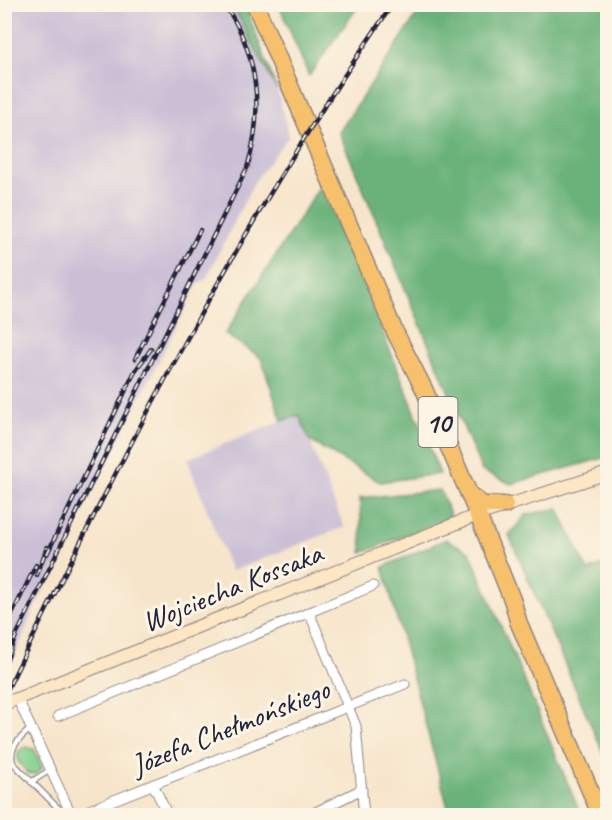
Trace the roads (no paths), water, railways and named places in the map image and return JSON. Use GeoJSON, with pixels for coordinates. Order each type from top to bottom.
{"type":"FeatureCollection","features":[{"type":"Feature","properties":{"kind":"highway","name":"10"},"geometry":{"type":"LineString","coordinates":[[255,4],[394,330],[408,372],[478,521],[513,602],[518,621],[602,816]]}},
{"type":"Feature","properties":{"kind":"highway","name":"10"},"geometry":{"type":"LineString","coordinates":[[394,330],[420,379],[469,493],[478,521]]}},
{"type":"Feature","properties":{"kind":"highway"},"geometry":{"type":"LineString","coordinates":[[469,493],[483,505],[501,507]]}},
{"type":"Feature","properties":{"kind":"highway"},"geometry":{"type":"LineString","coordinates":[[478,521],[501,507]]}},
{"type":"Feature","properties":{"kind":"street"},"geometry":{"type":"LineString","coordinates":[[501,507],[608,473]]}},
{"type":"Feature","properties":{"kind":"street","name":"Wojciecha Kossaka"},"geometry":{"type":"LineString","coordinates":[[4,704],[478,521]]}},
{"type":"Feature","properties":{"kind":"street"},"geometry":{"type":"LineString","coordinates":[[58,716],[373,586]]}},
{"type":"Feature","properties":{"kind":"street"},"geometry":{"type":"LineString","coordinates":[[309,612],[357,731],[364,816]]}},
{"type":"Feature","properties":{"kind":"street","name":"Józefa Chełmońskiego"},"geometry":{"type":"LineString","coordinates":[[73,816],[405,684]]}},
{"type":"Feature","properties":{"kind":"street"},"geometry":{"type":"LineString","coordinates":[[18,700],[73,816]]}},
{"type":"Feature","properties":{"kind":"street"},"geometry":{"type":"LineString","coordinates":[[153,784],[168,816]]}},
{"type":"Feature","properties":{"kind":"street"},"geometry":{"type":"LineString","coordinates":[[308,816],[362,789]]}},
{"type":"Feature","properties":{"kind":"lane"},"geometry":{"type":"LineString","coordinates":[[30,729],[18,740],[11,755],[16,768],[58,808],[73,816]]}},
{"type":"Feature","properties":{"kind":"lane"},"geometry":{"type":"LineString","coordinates":[[31,782],[50,770]]}},
{"type":"Feature","properties":{"kind":"railway"},"geometry":{"type":"LineString","coordinates":[[4,667],[16,636],[247,168],[256,126],[255,83],[245,42],[224,4]]}},
{"type":"Feature","properties":{"kind":"railway"},"geometry":{"type":"LineString","coordinates":[[4,696],[138,430],[233,256],[337,87],[393,4]]}},
{"type":"Feature","properties":{"kind":"railway"},"geometry":{"type":"LineString","coordinates":[[135,359],[200,230]]}},
{"type":"Feature","properties":{"kind":"railway"},"geometry":{"type":"LineString","coordinates":[[47,554],[135,371],[151,349]]}},
{"type":"Feature","properties":{"kind":"railway"},"geometry":{"type":"LineString","coordinates":[[37,575],[47,547]]}},
{"type":"Feature","properties":{"kind":"railway"},"geometry":{"type":"LineString","coordinates":[[4,631],[36,565]]}}]}
